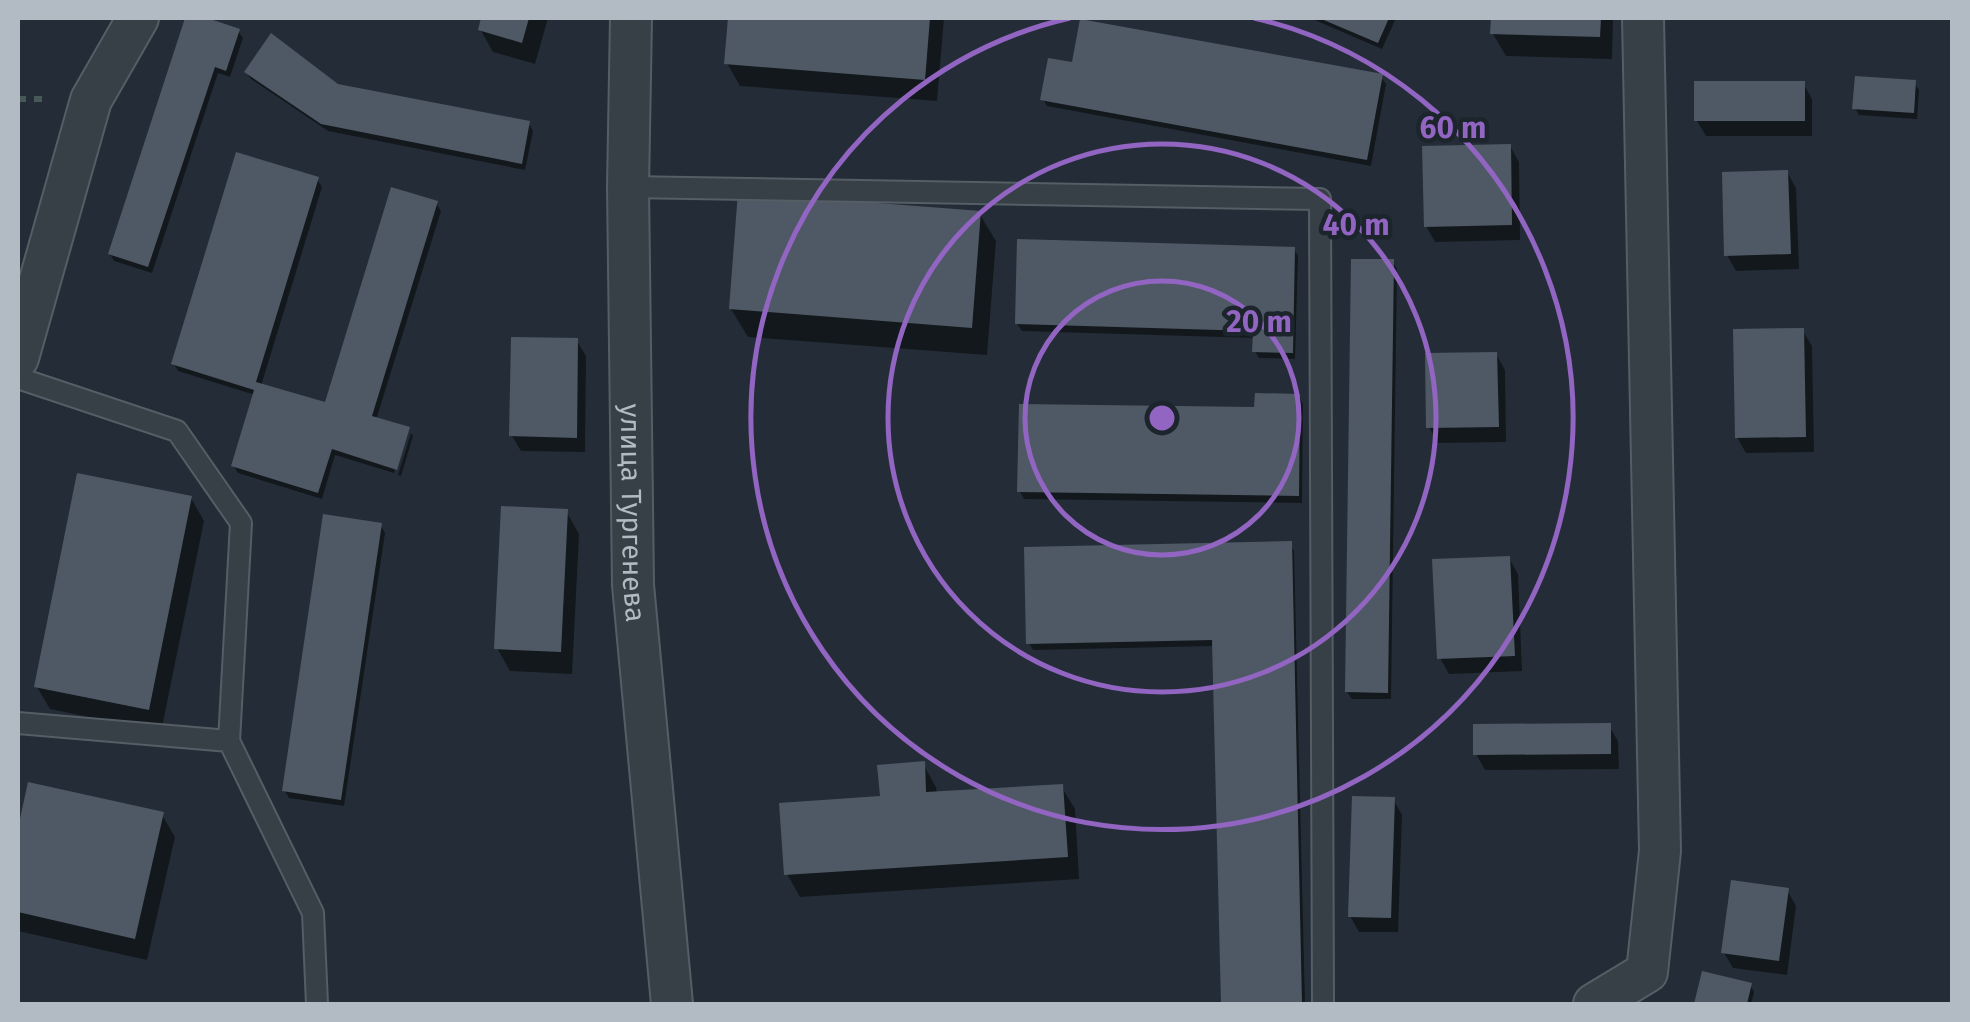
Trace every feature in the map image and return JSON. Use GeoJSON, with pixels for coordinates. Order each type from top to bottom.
{"type":"FeatureCollection","features":[{"type":"Feature","properties":{"kind":"street"},"geometry":{"type":"LineString","coordinates":[[18,358],[91,100],[138,18]]}},
{"type":"Feature","properties":{"kind":"street","name":"улица Тургенева"},"geometry":{"type":"LineString","coordinates":[[631,18],[628,187],[632,585],[672,1004]]}},
{"type":"Feature","properties":{"kind":"street"},"geometry":{"type":"LineString","coordinates":[[1594,1004],[1647,972],[1660,851],[1643,18]]}},
{"type":"Feature","properties":{"kind":"lane"},"geometry":{"type":"LineString","coordinates":[[628,187],[1320,199],[1323,1004]]}},
{"type":"Feature","properties":{"kind":"lane"},"geometry":{"type":"LineString","coordinates":[[18,378],[177,430],[241,523],[230,741],[313,913],[317,1004]]}},
{"type":"Feature","properties":{"kind":"lane"},"geometry":{"type":"LineString","coordinates":[[18,723],[230,741]]}},
{"type":"Feature","properties":{"kind":"building"},"geometry":{"type":"Polygon","coordinates":[[[185,18],[207,18],[240,29],[226,71],[215,67],[148,267],[108,254],[185,18]]]}},
{"type":"Feature","properties":{"kind":"building"},"geometry":{"type":"Polygon","coordinates":[[[481,18],[529,18],[522,43],[478,30],[481,18]]]}},
{"type":"Feature","properties":{"kind":"building"},"geometry":{"type":"Polygon","coordinates":[[[728,18],[930,18],[925,80],[724,64],[728,18]]]}},
{"type":"Feature","properties":{"kind":"building"},"geometry":{"type":"Polygon","coordinates":[[[1319,18],[1389,18],[1378,43],[1319,18]]]}},
{"type":"Feature","properties":{"kind":"building"},"geometry":{"type":"Polygon","coordinates":[[[1491,18],[1601,18],[1600,37],[1490,34],[1491,18]]]}},
{"type":"Feature","properties":{"kind":"building"},"geometry":{"type":"Polygon","coordinates":[[[1080,19],[1383,74],[1367,160],[1040,100],[1048,58],[1072,62],[1080,19]]]}},
{"type":"Feature","properties":{"kind":"building"},"geometry":{"type":"Polygon","coordinates":[[[271,33],[338,84],[530,121],[522,164],[321,124],[244,72],[271,33]]]}},
{"type":"Feature","properties":{"kind":"building"},"geometry":{"type":"Polygon","coordinates":[[[1855,76],[1916,80],[1914,113],[1852,109],[1855,76]]]}},
{"type":"Feature","properties":{"kind":"building"},"geometry":{"type":"Polygon","coordinates":[[[1694,81],[1805,81],[1805,121],[1694,121],[1694,81]]]}},
{"type":"Feature","properties":{"kind":"building"},"geometry":{"type":"Polygon","coordinates":[[[1511,144],[1512,225],[1424,227],[1422,146],[1511,144]]]}},
{"type":"Feature","properties":{"kind":"building"},"geometry":{"type":"Polygon","coordinates":[[[236,152],[319,177],[256,382],[325,402],[391,187],[438,201],[372,416],[410,427],[397,470],[332,449],[318,493],[231,466],[254,390],[171,364],[236,152]]]}},
{"type":"Feature","properties":{"kind":"building"},"geometry":{"type":"Polygon","coordinates":[[[1788,170],[1791,254],[1724,256],[1722,172],[1788,170]]]}},
{"type":"Feature","properties":{"kind":"building"},"geometry":{"type":"Polygon","coordinates":[[[738,192],[981,211],[972,328],[729,309],[738,192]]]}},
{"type":"Feature","properties":{"kind":"building"},"geometry":{"type":"Polygon","coordinates":[[[1017,239],[1295,247],[1293,353],[1252,352],[1253,331],[1015,324],[1017,239]]]}},
{"type":"Feature","properties":{"kind":"building"},"geometry":{"type":"Polygon","coordinates":[[[1351,259],[1394,259],[1388,693],[1345,692],[1351,259]]]}},
{"type":"Feature","properties":{"kind":"building"},"geometry":{"type":"Polygon","coordinates":[[[1804,328],[1806,437],[1735,438],[1733,329],[1804,328]]]}},
{"type":"Feature","properties":{"kind":"building"},"geometry":{"type":"Polygon","coordinates":[[[511,337],[578,338],[577,438],[509,436],[511,337]]]}},
{"type":"Feature","properties":{"kind":"building"},"geometry":{"type":"Polygon","coordinates":[[[1497,352],[1499,427],[1426,428],[1425,353],[1497,352]]]}},
{"type":"Feature","properties":{"kind":"building"},"geometry":{"type":"Polygon","coordinates":[[[1255,393],[1300,394],[1299,496],[1017,492],[1019,404],[1254,407],[1255,393]]]}},
{"type":"Feature","properties":{"kind":"building"},"geometry":{"type":"Polygon","coordinates":[[[77,473],[192,496],[149,710],[34,687],[77,473]]]}},
{"type":"Feature","properties":{"kind":"building"},"geometry":{"type":"Polygon","coordinates":[[[501,506],[568,509],[561,652],[494,649],[501,506]]]}},
{"type":"Feature","properties":{"kind":"building"},"geometry":{"type":"Polygon","coordinates":[[[323,514],[382,523],[341,800],[282,791],[323,514]]]}},
{"type":"Feature","properties":{"kind":"building"},"geometry":{"type":"Polygon","coordinates":[[[1292,541],[1302,1004],[1221,1004],[1212,640],[1026,644],[1024,547],[1292,541]]]}},
{"type":"Feature","properties":{"kind":"building"},"geometry":{"type":"Polygon","coordinates":[[[1510,556],[1515,656],[1437,659],[1432,559],[1510,556]]]}},
{"type":"Feature","properties":{"kind":"building"},"geometry":{"type":"Polygon","coordinates":[[[1611,723],[1611,754],[1473,755],[1473,724],[1611,723]]]}},
{"type":"Feature","properties":{"kind":"building"},"geometry":{"type":"Polygon","coordinates":[[[925,761],[926,792],[1063,784],[1068,857],[784,875],[779,803],[880,796],[877,765],[925,761]]]}},
{"type":"Feature","properties":{"kind":"building"},"geometry":{"type":"Polygon","coordinates":[[[28,782],[164,812],[135,939],[18,912],[18,828],[28,782]]]}},
{"type":"Feature","properties":{"kind":"building"},"geometry":{"type":"Polygon","coordinates":[[[1352,796],[1395,797],[1391,918],[1348,917],[1352,796]]]}},
{"type":"Feature","properties":{"kind":"building"},"geometry":{"type":"Polygon","coordinates":[[[1731,880],[1789,888],[1779,961],[1721,953],[1731,880]]]}},
{"type":"Feature","properties":{"kind":"building"},"geometry":{"type":"Polygon","coordinates":[[[1702,971],[1752,983],[1747,1004],[1694,1004],[1702,971]]]}}]}
